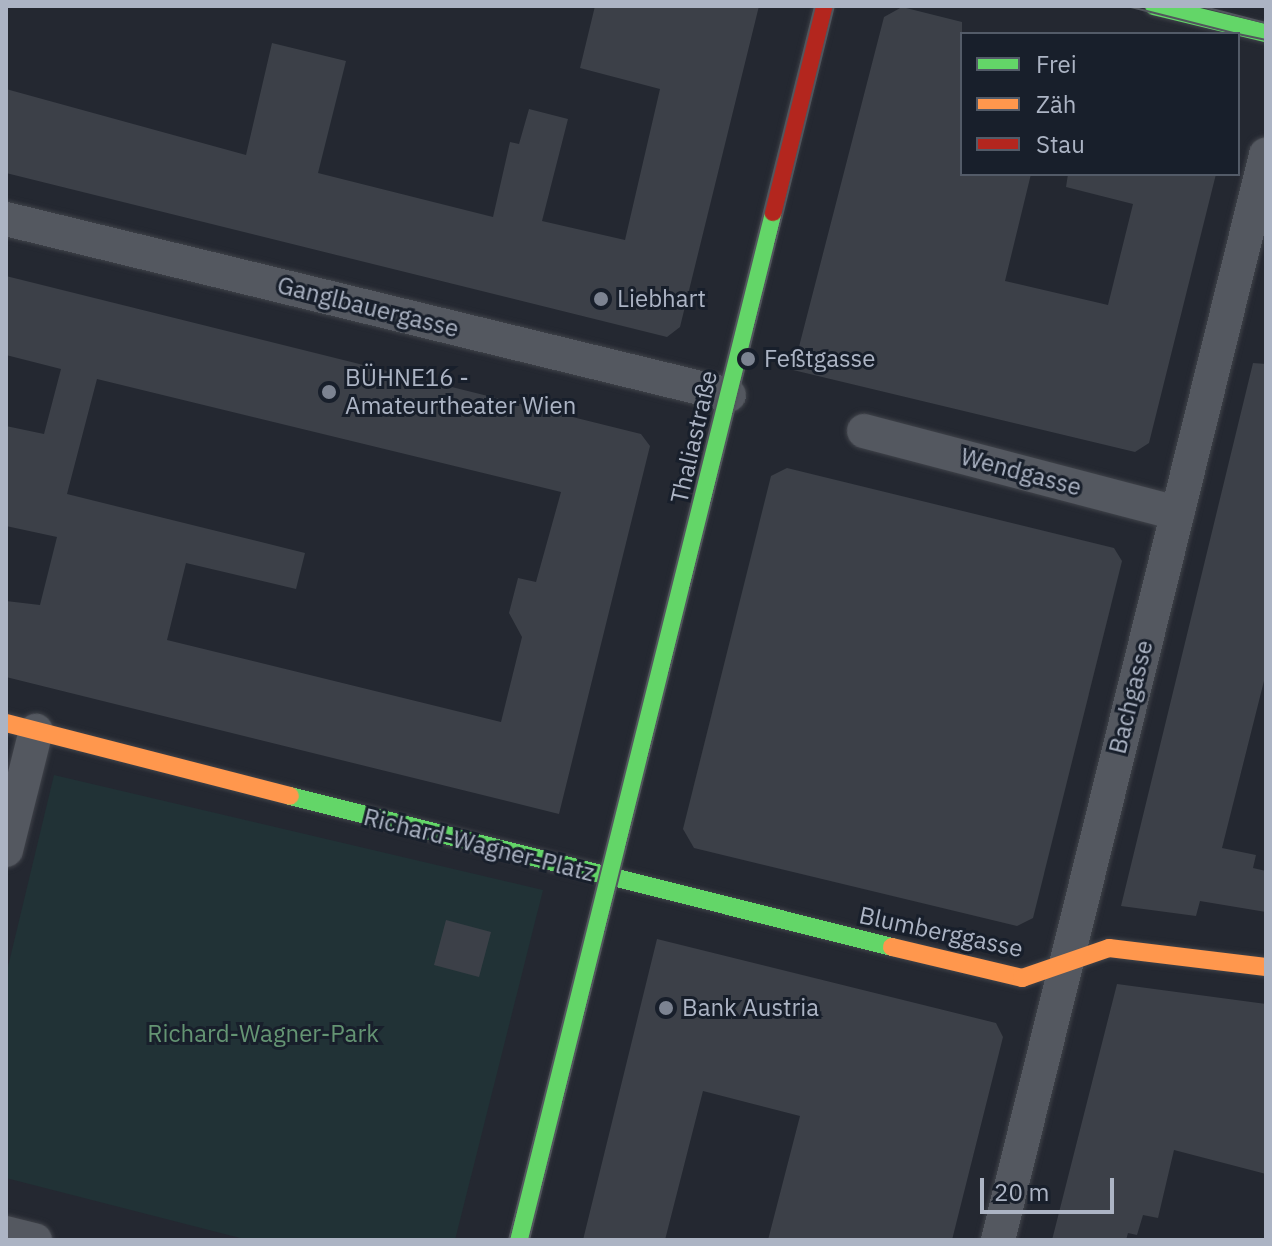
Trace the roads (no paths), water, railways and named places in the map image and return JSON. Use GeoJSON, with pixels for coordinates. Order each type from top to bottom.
{"type":"FeatureCollection","features":[{"type":"Feature","properties":{"kind":"main road","name":"Thaliastraße"},"geometry":{"type":"LineString","coordinates":[[607,878],[824,6]]}},
{"type":"Feature","properties":{"kind":"main road"},"geometry":{"type":"LineString","coordinates":[[1154,6],[1266,33]]}},
{"type":"Feature","properties":{"kind":"main road","name":"Richard-Wagner-Platz"},"geometry":{"type":"LineString","coordinates":[[21,727],[607,878],[519,1240]]}},
{"type":"Feature","properties":{"kind":"main road","name":"Blumberggasse"},"geometry":{"type":"LineString","coordinates":[[607,878],[1022,978],[1062,967],[1109,948],[1266,967]]}},
{"type":"Feature","properties":{"kind":"street","name":"Bachgasse"},"geometry":{"type":"LineString","coordinates":[[998,1240],[1062,967],[1266,155]]}},
{"type":"Feature","properties":{"kind":"street","name":"Ganglbauergasse"},"geometry":{"type":"LineString","coordinates":[[6,219],[729,395]]}},
{"type":"Feature","properties":{"kind":"street","name":"Wendgasse"},"geometry":{"type":"LineString","coordinates":[[864,431],[1177,513]]}},
{"type":"Feature","properties":{"kind":"street","name":"Richard-Wagner-Platz"},"geometry":{"type":"LineString","coordinates":[[6,850],[21,727]]}},
{"type":"Feature","properties":{"kind":"street"},"geometry":{"type":"LineString","coordinates":[[6,1233],[35,1240]]}},
{"type":"Feature","properties":{"kind":"tram line"},"geometry":{"type":"LineString","coordinates":[[509,1240],[815,6]]}},
{"type":"Feature","properties":{"kind":"tram line"},"geometry":{"type":"LineString","coordinates":[[529,1240],[834,6]]}},
{"type":"Feature","properties":{"kind":"tram line"},"geometry":{"type":"LineString","coordinates":[[1127,6],[1230,32]]}},
{"type":"Feature","properties":{"kind":"tram line"},"geometry":{"type":"LineString","coordinates":[[1200,6],[1266,23]]}},
{"type":"Feature","properties":{"kind":"tram line"},"geometry":{"type":"LineString","coordinates":[[1240,34],[1266,40]]}},
{"type":"Feature","properties":{"kind":"place","name":"Liebhart"},"geometry":{"type":"Point","coordinates":[601,299]}},
{"type":"Feature","properties":{"kind":"place","name":"Feßtgasse"},"geometry":{"type":"Point","coordinates":[748,359]}},
{"type":"Feature","properties":{"kind":"place","name":"BÜHNE16 - Amateurtheater Wien"},"geometry":{"type":"Point","coordinates":[329,392]}},
{"type":"Feature","properties":{"kind":"place","name":"Bank Austria"},"geometry":{"type":"Point","coordinates":[666,1008]}},
{"type":"Feature","properties":{"kind":"park label","name":"Richard-Wagner-Park"},"geometry":{"type":"Point","coordinates":[263,1034]}}]}
